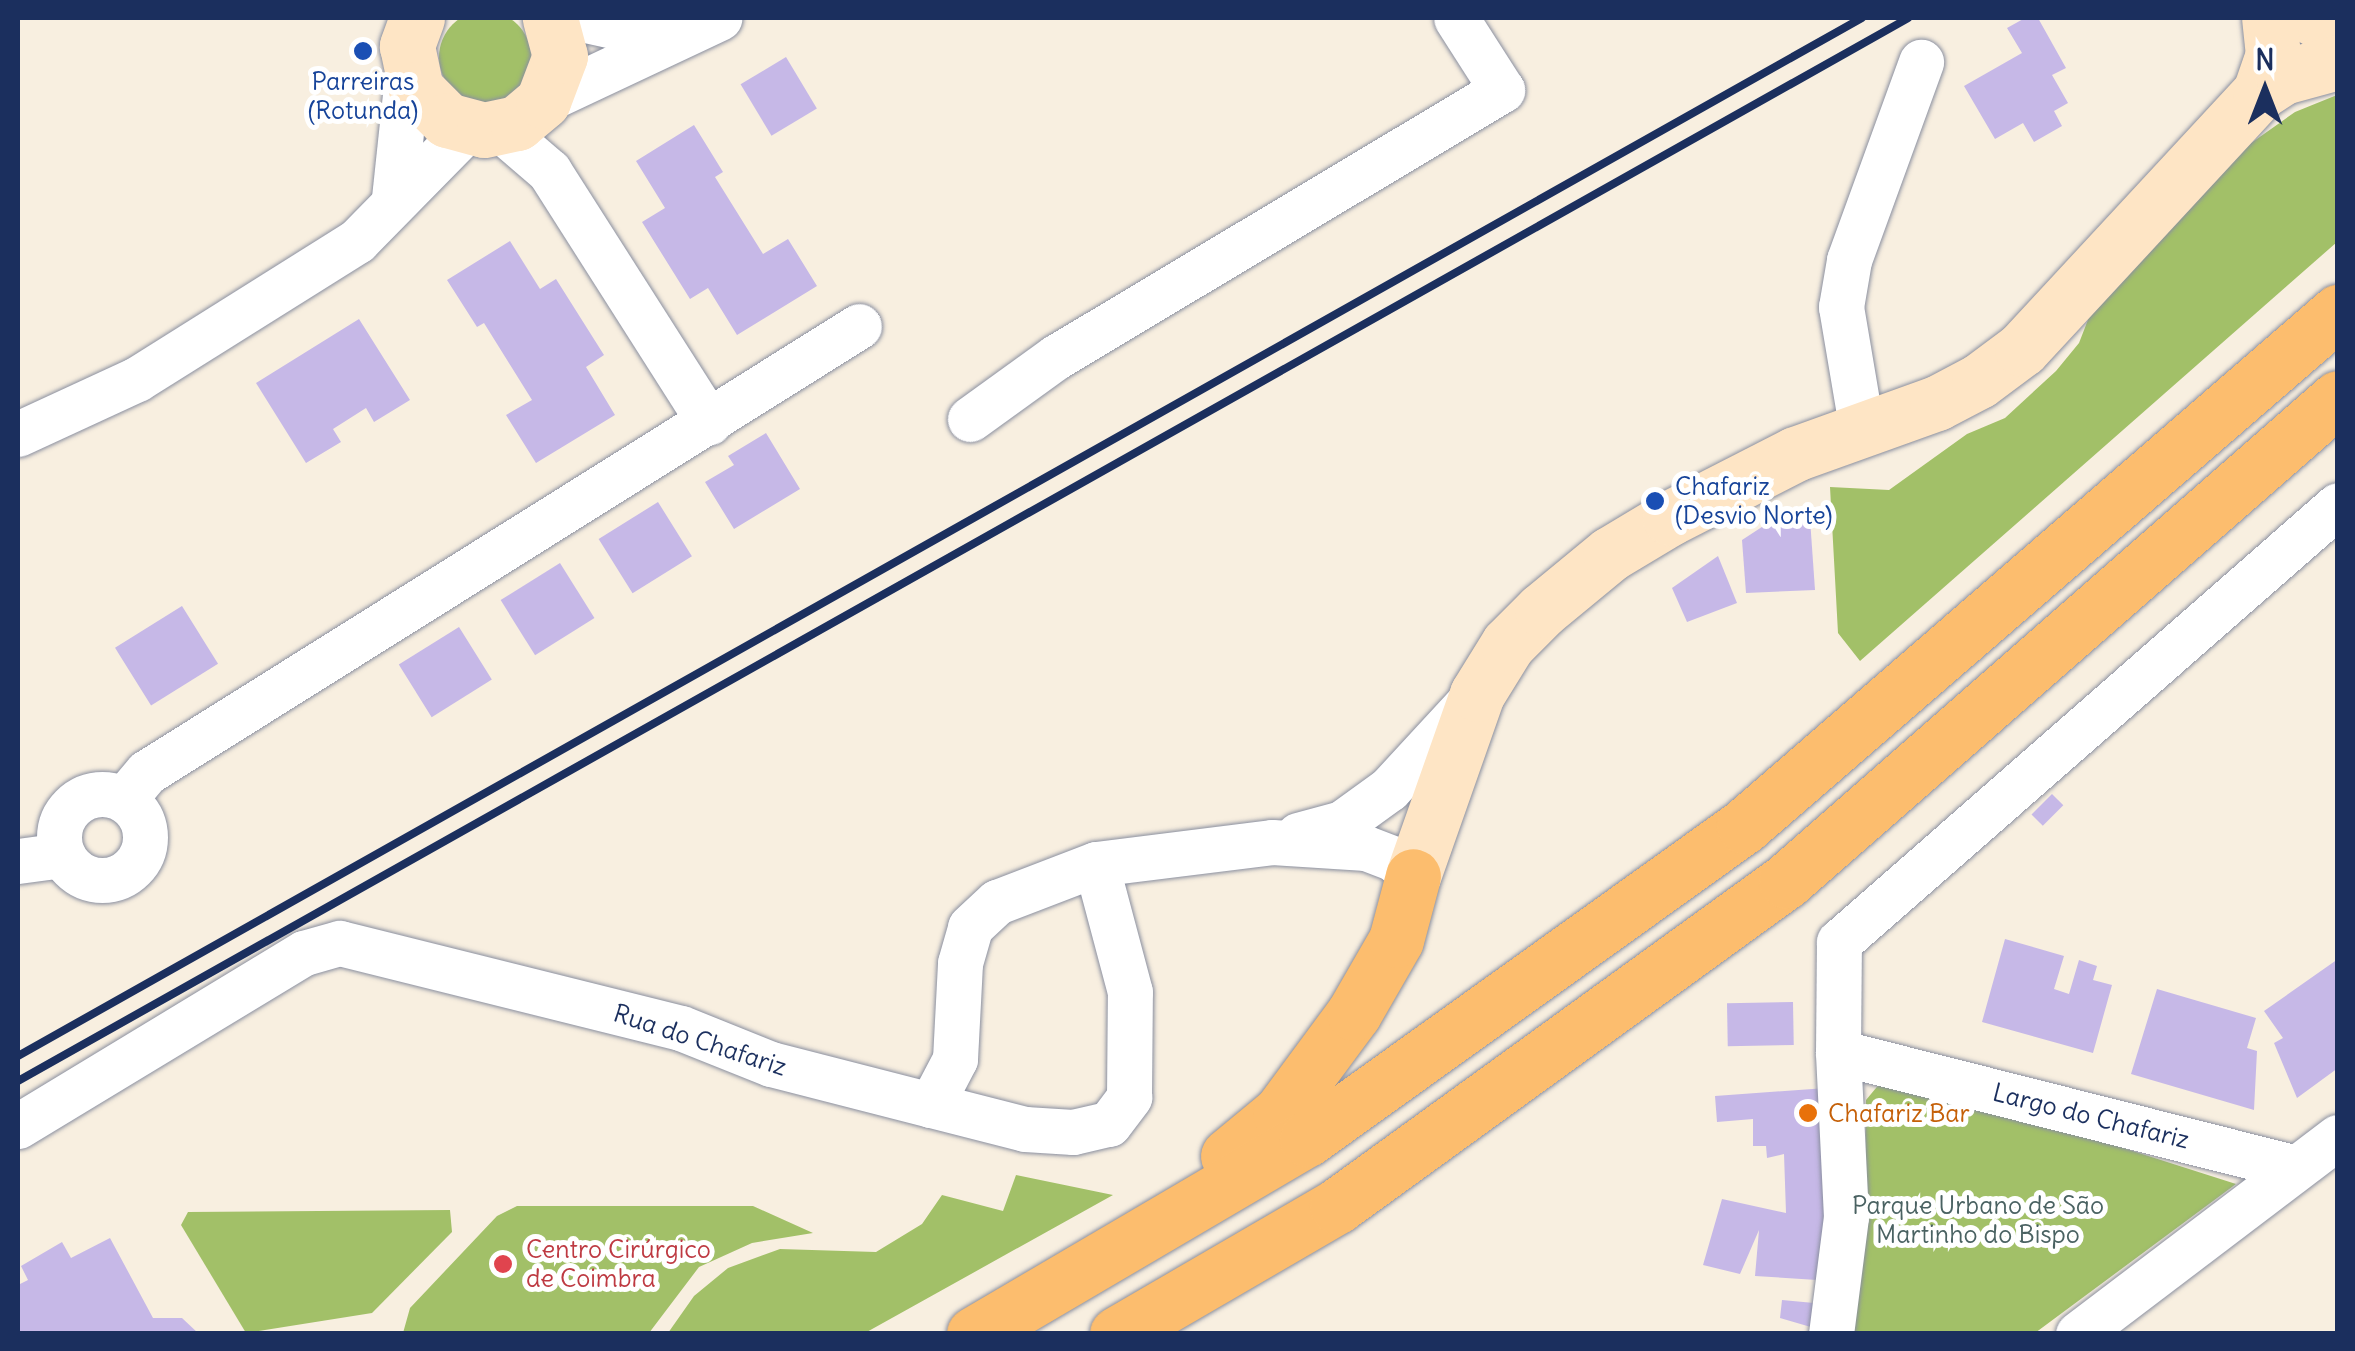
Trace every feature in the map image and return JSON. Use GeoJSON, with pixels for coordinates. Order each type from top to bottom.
{"type":"FeatureCollection","features":[{"type":"Feature","properties":{"kind":"highway"},"geometry":{"type":"LineString","coordinates":[[974,1334],[1307,1139],[1744,826],[2338,312]]}},
{"type":"Feature","properties":{"kind":"highway"},"geometry":{"type":"LineString","coordinates":[[1118,1334],[1338,1206],[1786,882],[2338,398]]}},
{"type":"Feature","properties":{"kind":"highway"},"geometry":{"type":"LineString","coordinates":[[1129,1243],[1173,1187],[1218,1164],[1280,1114],[1319,1065],[1396,940],[1414,876]]}},
{"type":"Feature","properties":{"kind":"street"},"geometry":{"type":"LineString","coordinates":[[511,118],[560,56],[550,18]]}},
{"type":"Feature","properties":{"kind":"street"},"geometry":{"type":"LineString","coordinates":[[577,18],[672,39]]}},
{"type":"Feature","properties":{"kind":"street"},"geometry":{"type":"LineString","coordinates":[[18,434],[136,379],[357,241],[394,198],[511,118],[719,18]]}},
{"type":"Feature","properties":{"kind":"street"},"geometry":{"type":"LineString","coordinates":[[970,419],[1056,357],[1502,90],[1456,18]]}},
{"type":"Feature","properties":{"kind":"street"},"geometry":{"type":"LineString","coordinates":[[2269,18],[2274,43],[2308,55]]}},
{"type":"Feature","properties":{"kind":"street"},"geometry":{"type":"LineString","coordinates":[[932,1105],[955,1059],[960,964],[970,927],[997,902],[1096,864],[1272,842],[1342,823],[1389,789],[1477,694],[1508,644],[1610,554],[1795,454],[1936,404],[2022,348],[2308,55],[2313,18]]}},
{"type":"Feature","properties":{"kind":"street"},"geometry":{"type":"LineString","coordinates":[[413,43],[429,107],[511,118],[550,171],[710,422]]}},
{"type":"Feature","properties":{"kind":"street"},"geometry":{"type":"LineString","coordinates":[[394,198],[413,43]]}},
{"type":"Feature","properties":{"kind":"street"},"geometry":{"type":"LineString","coordinates":[[1862,430],[1841,307],[1850,260],[1921,62]]}},
{"type":"Feature","properties":{"kind":"street"},"geometry":{"type":"LineString","coordinates":[[124,800],[147,772],[859,326]]}},
{"type":"Feature","properties":{"kind":"street"},"geometry":{"type":"LineString","coordinates":[[1832,1334],[1846,1217],[1838,1052],[1839,942],[2338,505]]}},
{"type":"Feature","properties":{"kind":"street"},"geometry":{"type":"LineString","coordinates":[[1272,842],[1366,848],[1394,859],[1414,876],[1477,694]]}},
{"type":"Feature","properties":{"kind":"street"},"geometry":{"type":"LineString","coordinates":[[98,794],[124,800],[135,809],[145,836],[143,850],[126,873],[83,876],[62,855],[60,828],[73,805],[98,794]]}},
{"type":"Feature","properties":{"kind":"street"},"geometry":{"type":"LineString","coordinates":[[18,861],[62,855]]}},
{"type":"Feature","properties":{"kind":"street","name":"Rua do Chafariz"},"geometry":{"type":"LineString","coordinates":[[18,1126],[304,953],[340,942],[681,1028],[771,1064],[1025,1128],[1072,1132],[1109,1124],[1129,1097],[1130,992],[1096,864]]}},
{"type":"Feature","properties":{"kind":"street","name":"Largo do Chafariz"},"geometry":{"type":"LineString","coordinates":[[1838,1052],[2295,1168]]}},
{"type":"Feature","properties":{"kind":"street"},"geometry":{"type":"LineString","coordinates":[[2078,1334],[2338,1137]]}},
{"type":"Feature","properties":{"kind":"green space"},"geometry":{"type":"Polygon","coordinates":[[[485,11],[503,15],[517,25],[527,39],[531,57],[527,75],[517,89],[503,99],[485,103],[467,99],[453,89],[443,75],[439,57],[443,39],[453,25],[467,15],[485,11]]]}},
{"type":"Feature","properties":{"kind":"green space"},"geometry":{"type":"Polygon","coordinates":[[[2337,95],[2337,242],[1860,661],[1838,633],[1830,487],[1889,490],[1967,434],[2005,418],[2056,371],[2079,343],[2091,312],[2230,158],[2295,112],[2337,95]]]}},
{"type":"Feature","properties":{"kind":"green space","name":"Parque Urbano de São Martinho do Bispo"},"geometry":{"type":"Polygon","coordinates":[[[1881,1082],[2067,1130],[2236,1184],[2035,1333],[1849,1334],[1864,1252],[1866,1100],[1881,1082]]]}},
{"type":"Feature","properties":{"kind":"green space"},"geometry":{"type":"Polygon","coordinates":[[[1016,1175],[1113,1195],[865,1333],[668,1333],[694,1296],[728,1268],[780,1249],[876,1252],[922,1224],[942,1195],[1003,1211],[1016,1175]]]}},
{"type":"Feature","properties":{"kind":"green space"},"geometry":{"type":"Polygon","coordinates":[[[517,1206],[753,1206],[813,1233],[752,1243],[699,1267],[649,1333],[403,1333],[410,1308],[497,1216],[517,1206]]]}},
{"type":"Feature","properties":{"kind":"green space"},"geometry":{"type":"Polygon","coordinates":[[[450,1210],[452,1232],[372,1313],[246,1333],[181,1225],[188,1212],[450,1210]]]}},
{"type":"Feature","properties":{"kind":"building"},"geometry":{"type":"Polygon","coordinates":[[[2025,18],[2038,18],[2066,68],[2052,75],[2068,103],[2054,111],[2062,126],[2034,142],[2023,123],[1995,139],[1964,86],[2022,53],[2007,28],[2025,18]]]}},
{"type":"Feature","properties":{"kind":"building"},"geometry":{"type":"Polygon","coordinates":[[[786,57],[817,108],[771,136],[741,84],[786,57]]]}},
{"type":"Feature","properties":{"kind":"building"},"geometry":{"type":"Polygon","coordinates":[[[694,125],[723,172],[715,177],[763,254],[788,239],[817,286],[737,335],[708,288],[690,299],[642,222],[665,208],[636,161],[694,125]]]}},
{"type":"Feature","properties":{"kind":"building"},"geometry":{"type":"Polygon","coordinates":[[[510,241],[540,289],[556,279],[604,355],[586,367],[615,415],[536,463],[506,415],[532,400],[484,323],[477,327],[447,280],[510,241]]]}},
{"type":"Feature","properties":{"kind":"building"},"geometry":{"type":"Polygon","coordinates":[[[359,319],[410,400],[374,422],[366,408],[333,429],[341,442],[306,463],[256,383],[359,319]]]}},
{"type":"Feature","properties":{"kind":"building"},"geometry":{"type":"Polygon","coordinates":[[[766,433],[800,489],[734,529],[705,482],[734,465],[728,456],[766,433]]]}},
{"type":"Feature","properties":{"kind":"building"},"geometry":{"type":"Polygon","coordinates":[[[658,502],[692,556],[633,593],[599,539],[658,502]]]}},
{"type":"Feature","properties":{"kind":"building"},"geometry":{"type":"Polygon","coordinates":[[[1810,519],[1815,590],[1746,593],[1742,540],[1768,523],[1810,519]]]}},
{"type":"Feature","properties":{"kind":"building"},"geometry":{"type":"Polygon","coordinates":[[[1718,556],[1737,603],[1687,622],[1672,588],[1718,556]]]}},
{"type":"Feature","properties":{"kind":"building"},"geometry":{"type":"Polygon","coordinates":[[[560,563],[594,618],[535,655],[501,600],[560,563]]]}},
{"type":"Feature","properties":{"kind":"building"},"geometry":{"type":"Polygon","coordinates":[[[182,606],[218,664],[151,706],[115,648],[182,606]]]}},
{"type":"Feature","properties":{"kind":"building"},"geometry":{"type":"Polygon","coordinates":[[[459,627],[492,680],[432,717],[399,665],[459,627]]]}},
{"type":"Feature","properties":{"kind":"building"},"geometry":{"type":"Polygon","coordinates":[[[2052,794],[2063,805],[2043,826],[2031,815],[2052,794]]]}},
{"type":"Feature","properties":{"kind":"building"},"geometry":{"type":"Polygon","coordinates":[[[2005,939],[2064,956],[2054,989],[2069,994],[2079,960],[2097,966],[2093,980],[2112,985],[2093,1053],[1982,1022],[2005,939]]]}},
{"type":"Feature","properties":{"kind":"building"},"geometry":{"type":"Polygon","coordinates":[[[2338,959],[2338,1068],[2297,1098],[2274,1043],[2283,1038],[2264,1011],[2338,959]]]}},
{"type":"Feature","properties":{"kind":"building"},"geometry":{"type":"Polygon","coordinates":[[[2157,989],[2256,1018],[2247,1048],[2257,1051],[2254,1110],[2131,1074],[2157,989]]]}},
{"type":"Feature","properties":{"kind":"building"},"geometry":{"type":"Polygon","coordinates":[[[1793,1002],[1794,1045],[1728,1046],[1727,1003],[1793,1002]]]}},
{"type":"Feature","properties":{"kind":"building"},"geometry":{"type":"Polygon","coordinates":[[[1826,1088],[1832,1235],[1821,1330],[1780,1318],[1782,1300],[1814,1303],[1817,1280],[1755,1276],[1759,1230],[1740,1274],[1703,1265],[1722,1199],[1786,1213],[1784,1154],[1767,1158],[1766,1146],[1753,1146],[1753,1119],[1717,1122],[1715,1096],[1826,1088]]]}},
{"type":"Feature","properties":{"kind":"building"},"geometry":{"type":"Polygon","coordinates":[[[110,1238],[153,1318],[182,1318],[199,1334],[18,1334],[18,1285],[28,1280],[21,1266],[62,1242],[71,1258],[110,1238]]]}},
{"type":"Feature","properties":{"kind":"railway"},"geometry":{"type":"LineString","coordinates":[[18,1056],[1862,18]]}},
{"type":"Feature","properties":{"kind":"railway"},"geometry":{"type":"LineString","coordinates":[[18,1081],[1908,18]]}},
{"type":"Feature","properties":{"kind":"place","name":"Parreiras (Rotunda)"},"geometry":{"type":"Point","coordinates":[363,51]}},
{"type":"Feature","properties":{"kind":"place","name":"Chafariz (Desvio Norte)"},"geometry":{"type":"Point","coordinates":[1655,501]}},
{"type":"Feature","properties":{"kind":"place","name":"Chafariz Bar"},"geometry":{"type":"Point","coordinates":[1808,1113]}},
{"type":"Feature","properties":{"kind":"place","name":"Centro Cirúrgico de Coimbra"},"geometry":{"type":"Point","coordinates":[503,1264]}}]}
